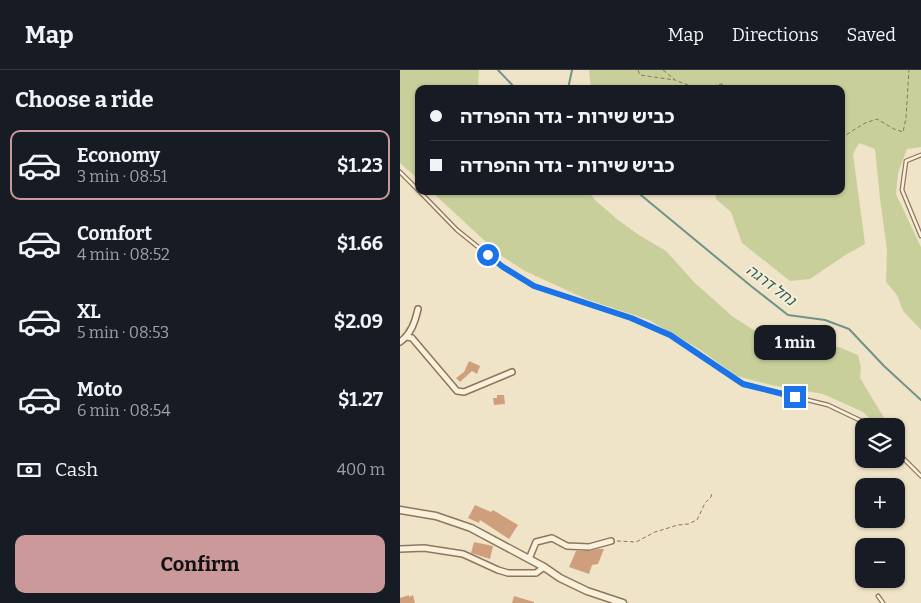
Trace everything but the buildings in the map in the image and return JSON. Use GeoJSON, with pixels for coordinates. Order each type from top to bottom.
{"type":"FeatureCollection","features":[{"type":"Feature","properties":{"kind":"street"},"geometry":{"type":"LineString","coordinates":[[400,342],[407,337],[418,309]]}},
{"type":"Feature","properties":{"kind":"street"},"geometry":{"type":"LineString","coordinates":[[407,337],[412,338],[457,391],[464,392],[512,372]]}},
{"type":"Feature","properties":{"kind":"street"},"geometry":{"type":"LineString","coordinates":[[400,510],[436,516],[472,528],[578,587],[623,603]]}},
{"type":"Feature","properties":{"kind":"street"},"geometry":{"type":"LineString","coordinates":[[529,559],[536,542],[552,538],[567,546],[588,546],[611,542]]}},
{"type":"Feature","properties":{"kind":"street"},"geometry":{"type":"LineString","coordinates":[[400,549],[415,547],[463,554],[508,573],[536,572],[544,567]]}},
{"type":"Feature","properties":{"kind":"lane"},"geometry":{"type":"LineString","coordinates":[[921,155],[906,161],[902,190],[921,236]]}},
{"type":"Feature","properties":{"kind":"lane"},"geometry":{"type":"LineString","coordinates":[[400,172],[415,187]]}},
{"type":"Feature","properties":{"kind":"lane"},"geometry":{"type":"LineString","coordinates":[[423,195],[457,230],[503,267],[534,286],[631,318],[670,335],[743,384],[828,405],[855,418]]}},
{"type":"Feature","properties":{"kind":"lane"},"geometry":{"type":"LineString","coordinates":[[905,460],[921,476]]}},
{"type":"Feature","properties":{"kind":"lane"},"geometry":{"type":"LineString","coordinates":[[878,596],[883,603]]}},
{"type":"Feature","properties":{"kind":"path"},"geometry":{"type":"LineString","coordinates":[[638,70],[640,76],[675,80],[688,85]]}},
{"type":"Feature","properties":{"kind":"path"},"geometry":{"type":"LineString","coordinates":[[664,70],[675,80]]}},
{"type":"Feature","properties":{"kind":"path"},"geometry":{"type":"LineString","coordinates":[[845,135],[864,123],[877,119],[903,132],[906,118],[909,70]]}},
{"type":"Feature","properties":{"kind":"path"},"geometry":{"type":"LineString","coordinates":[[611,542],[636,542],[668,527],[688,524],[697,520],[712,492]]}},
{"type":"Feature","properties":{"kind":"green space"},"geometry":{"type":"Polygon","coordinates":[[[400,70],[479,70],[478,85],[415,85],[415,176],[400,163],[400,70]]]}},
{"type":"Feature","properties":{"kind":"green space"},"geometry":{"type":"Polygon","coordinates":[[[589,70],[921,70],[921,147],[907,149],[898,173],[896,194],[921,247],[921,330],[903,311],[897,295],[886,282],[887,250],[875,149],[859,143],[853,154],[865,244],[810,279],[790,281],[742,243],[731,212],[716,199],[716,195],[845,195],[845,85],[591,85],[589,70]]]}},
{"type":"Feature","properties":{"kind":"green space"},"geometry":{"type":"Polygon","coordinates":[[[435,195],[591,195],[618,220],[666,251],[695,283],[732,316],[764,337],[786,345],[811,348],[839,347],[858,355],[861,367],[860,378],[884,418],[869,418],[863,412],[823,394],[771,385],[737,376],[699,349],[649,320],[586,299],[525,271],[500,255],[435,195]]]}},
{"type":"Feature","properties":{"kind":"waterway","name":"נחל דרגה"},"geometry":{"type":"LineString","coordinates":[[498,70],[512,85]]}},
{"type":"Feature","properties":{"kind":"waterway"},"geometry":{"type":"LineString","coordinates":[[569,85],[572,70]]}},
{"type":"Feature","properties":{"kind":"waterway","name":"נחל דרגה"},"geometry":{"type":"LineString","coordinates":[[641,195],[788,315],[825,320],[849,329],[884,366],[921,400]]}},
{"type":"Feature","properties":{"kind":"route"},"geometry":{"type":"LineString","coordinates":[[488,255],[503,267],[534,286],[631,318],[670,335],[743,384],[795,397]]}}]}
